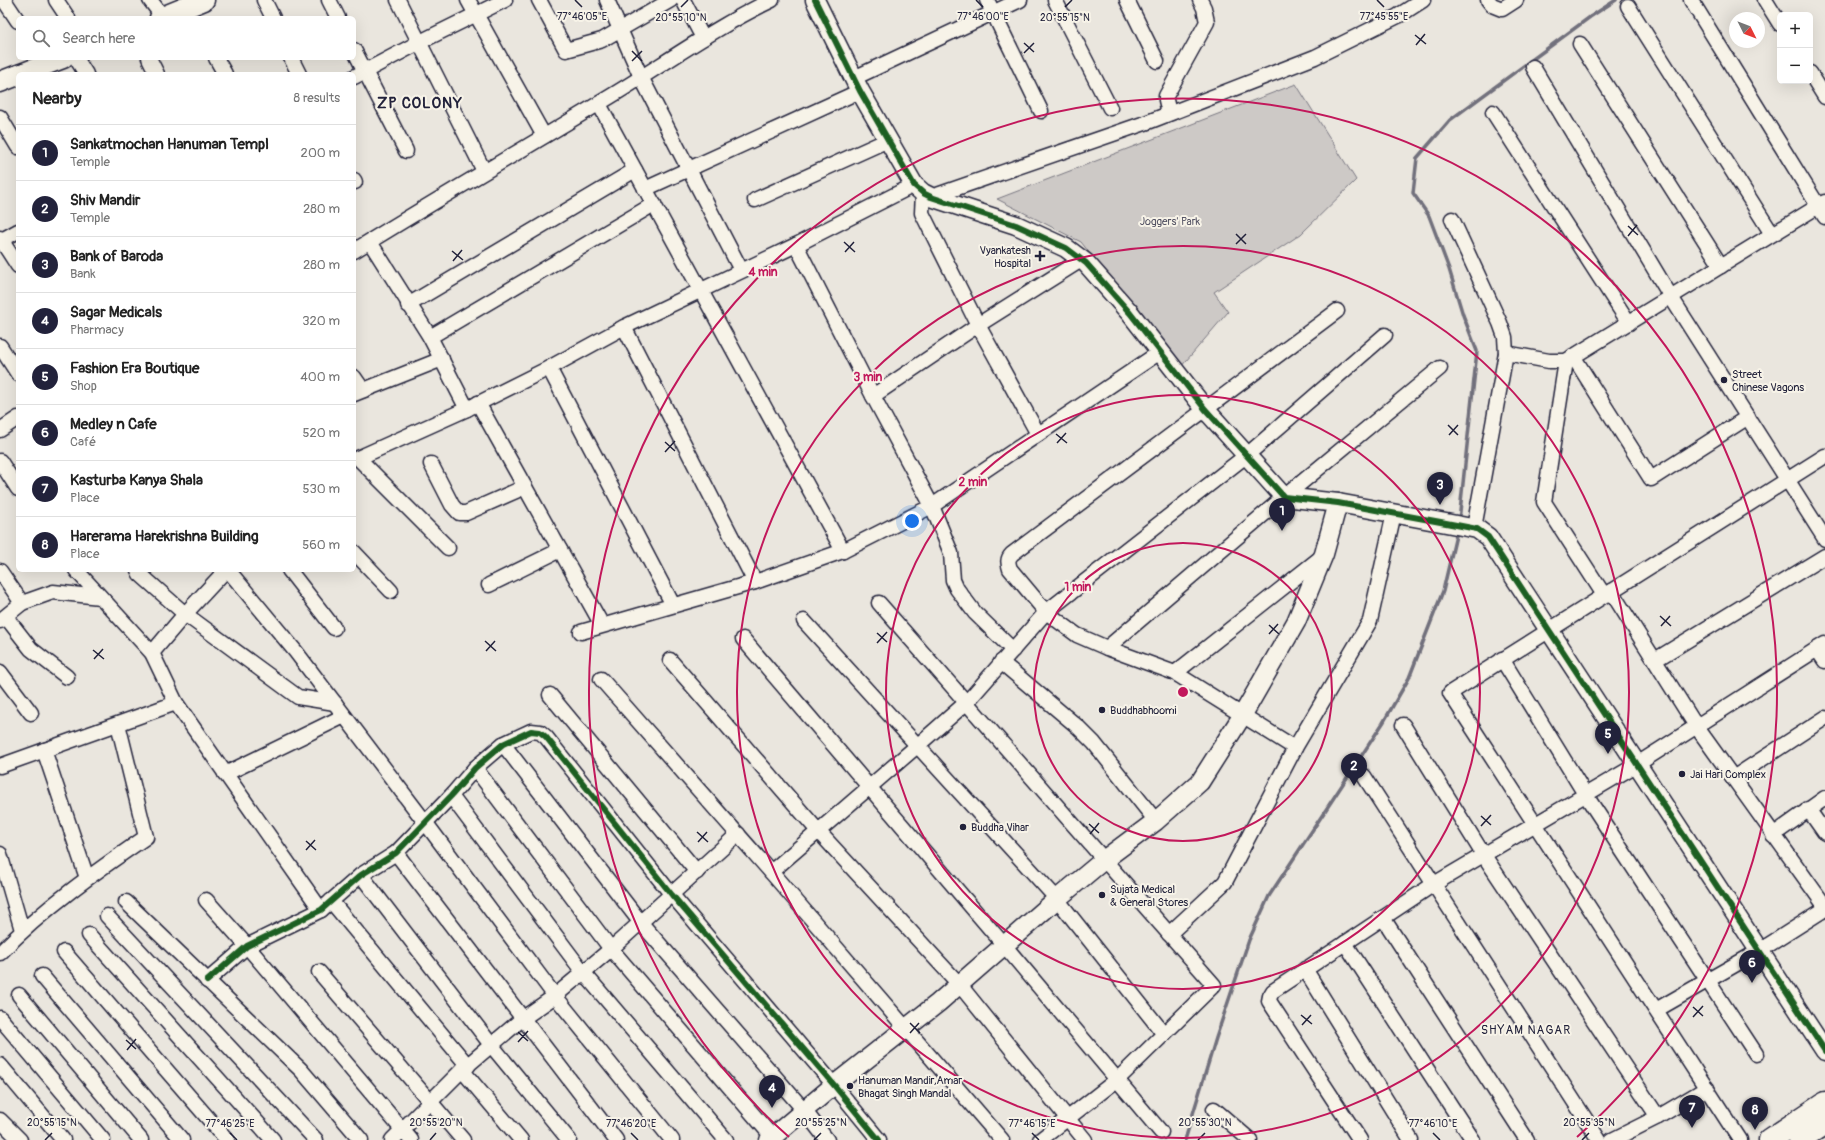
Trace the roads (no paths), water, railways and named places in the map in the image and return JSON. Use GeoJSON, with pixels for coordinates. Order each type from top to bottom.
{"type":"FeatureCollection","features":[{"type":"Feature","properties":{"kind":"main road"},"geometry":{"type":"LineString","coordinates":[[165,16],[196,8]]}},
{"type":"Feature","properties":{"kind":"main road"},"geometry":{"type":"LineString","coordinates":[[26,72],[39,67]]}},
{"type":"Feature","properties":{"kind":"main road"},"geometry":{"type":"LineString","coordinates":[[0,82],[16,76]]}},
{"type":"Feature","properties":{"kind":"main road"},"geometry":{"type":"LineString","coordinates":[[1770,1140],[1825,1104]]}},
{"type":"Feature","properties":{"kind":"main road"},"geometry":{"type":"LineString","coordinates":[[1800,1140],[1825,1124]]}},
{"type":"Feature","properties":{"kind":"street"},"geometry":{"type":"LineString","coordinates":[[4,0],[16,18]]}},
{"type":"Feature","properties":{"kind":"street"},"geometry":{"type":"LineString","coordinates":[[56,0],[67,16]]}},
{"type":"Feature","properties":{"kind":"street"},"geometry":{"type":"LineString","coordinates":[[150,0],[160,16]]}},
{"type":"Feature","properties":{"kind":"street"},"geometry":{"type":"LineString","coordinates":[[264,0],[272,16]]}},
{"type":"Feature","properties":{"kind":"street"},"geometry":{"type":"LineString","coordinates":[[329,0],[337,16]]}},
{"type":"Feature","properties":{"kind":"street"},"geometry":{"type":"LineString","coordinates":[[398,0],[484,171]]}},
{"type":"Feature","properties":{"kind":"street"},"geometry":{"type":"LineString","coordinates":[[468,0],[544,136]]}},
{"type":"Feature","properties":{"kind":"street"},"geometry":{"type":"LineString","coordinates":[[359,74],[505,0]]}},
{"type":"Feature","properties":{"kind":"street"},"geometry":{"type":"LineString","coordinates":[[539,0],[566,50],[602,40],[671,0]]}},
{"type":"Feature","properties":{"kind":"street"},"geometry":{"type":"LineString","coordinates":[[607,0],[641,77],[741,270]]}},
{"type":"Feature","properties":{"kind":"street"},"geometry":{"type":"LineString","coordinates":[[683,0],[704,38]]}},
{"type":"Feature","properties":{"kind":"street"},"geometry":{"type":"LineString","coordinates":[[356,250],[484,171],[599,104],[704,38],[747,5],[772,0]]}},
{"type":"Feature","properties":{"kind":"street"},"geometry":{"type":"LineString","coordinates":[[815,0],[857,85],[888,140],[923,192],[1016,225],[1066,248],[1086,263],[1130,313],[1205,409],[1284,497],[1338,503],[1446,523],[1469,528],[1488,537],[1636,765],[1825,1051]]}},
{"type":"Feature","properties":{"kind":"street"},"geometry":{"type":"LineString","coordinates":[[645,189],[690,170],[857,85],[990,6],[1020,0]]}},
{"type":"Feature","properties":{"kind":"street"},"geometry":{"type":"LineString","coordinates":[[1055,0],[1110,108]]}},
{"type":"Feature","properties":{"kind":"street"},"geometry":{"type":"LineString","coordinates":[[1127,0],[1157,61]]}},
{"type":"Feature","properties":{"kind":"street"},"geometry":{"type":"LineString","coordinates":[[1169,113],[1166,96],[1207,22],[1204,8],[1200,0]]}},
{"type":"Feature","properties":{"kind":"street"},"geometry":{"type":"LineString","coordinates":[[448,548],[356,459],[472,406],[549,368],[624,327],[796,245],[923,192],[1148,122],[1316,57],[1398,16],[1423,0]]}},
{"type":"Feature","properties":{"kind":"street"},"geometry":{"type":"LineString","coordinates":[[1488,0],[1492,5],[1502,9],[1516,0]]}},
{"type":"Feature","properties":{"kind":"street"},"geometry":{"type":"LineString","coordinates":[[1506,353],[1549,361],[1569,359],[1772,234],[1823,208],[1691,0]]}},
{"type":"Feature","properties":{"kind":"street"},"geometry":{"type":"LineString","coordinates":[[1765,0],[1777,19]]}},
{"type":"Feature","properties":{"kind":"street"},"geometry":{"type":"LineString","coordinates":[[990,6],[1042,111]]}},
{"type":"Feature","properties":{"kind":"street"},"geometry":{"type":"LineString","coordinates":[[1628,6],[1772,234]]}},
{"type":"Feature","properties":{"kind":"street"},"geometry":{"type":"LineString","coordinates":[[1580,44],[1721,266]]}},
{"type":"Feature","properties":{"kind":"street"},"geometry":{"type":"LineString","coordinates":[[77,60],[85,72]]}},
{"type":"Feature","properties":{"kind":"street"},"geometry":{"type":"LineString","coordinates":[[150,60],[156,72]]}},
{"type":"Feature","properties":{"kind":"street"},"geometry":{"type":"LineString","coordinates":[[217,60],[224,72]]}},
{"type":"Feature","properties":{"kind":"street"},"geometry":{"type":"LineString","coordinates":[[292,60],[298,72]]}},
{"type":"Feature","properties":{"kind":"street"},"geometry":{"type":"LineString","coordinates":[[356,60],[359,74],[406,151]]}},
{"type":"Feature","properties":{"kind":"street"},"geometry":{"type":"LineString","coordinates":[[1533,67],[1671,297],[1825,539]]}},
{"type":"Feature","properties":{"kind":"street"},"geometry":{"type":"LineString","coordinates":[[1813,78],[1825,97]]}},
{"type":"Feature","properties":{"kind":"street"},"geometry":{"type":"LineString","coordinates":[[599,104],[702,291],[842,552]]}},
{"type":"Feature","properties":{"kind":"street"},"geometry":{"type":"LineString","coordinates":[[1493,112],[1629,323]]}},
{"type":"Feature","properties":{"kind":"street"},"geometry":{"type":"LineString","coordinates":[[0,117],[16,144]]}},
{"type":"Feature","properties":{"kind":"street"},"geometry":{"type":"LineString","coordinates":[[755,200],[888,140]]}},
{"type":"Feature","properties":{"kind":"street"},"geometry":{"type":"LineString","coordinates":[[408,305],[635,170]]}},
{"type":"Feature","properties":{"kind":"street"},"geometry":{"type":"LineString","coordinates":[[923,192],[922,213],[978,325],[1038,434]]}},
{"type":"Feature","properties":{"kind":"street"},"geometry":{"type":"LineString","coordinates":[[430,337],[654,204]]}},
{"type":"Feature","properties":{"kind":"street"},"geometry":{"type":"LineString","coordinates":[[1452,219],[1500,323],[1505,337],[1506,353],[1469,528]]}},
{"type":"Feature","properties":{"kind":"street"},"geometry":{"type":"LineString","coordinates":[[16,232],[1,240],[16,263]]}},
{"type":"Feature","properties":{"kind":"street"},"geometry":{"type":"LineString","coordinates":[[370,242],[408,305],[430,337],[442,359],[526,487],[602,625]]}},
{"type":"Feature","properties":{"kind":"street"},"geometry":{"type":"LineString","coordinates":[[796,245],[873,396],[932,506],[951,553],[953,580],[957,589],[975,613],[1012,650]]}},
{"type":"Feature","properties":{"kind":"street"},"geometry":{"type":"LineString","coordinates":[[873,396],[978,325],[1081,260]]}},
{"type":"Feature","properties":{"kind":"street"},"geometry":{"type":"LineString","coordinates":[[1295,748],[1175,673],[1107,648],[1077,635],[1046,612],[1010,569],[1008,563],[1009,558],[1337,311]]}},
{"type":"Feature","properties":{"kind":"street"},"geometry":{"type":"LineString","coordinates":[[624,327],[755,582]]}},
{"type":"Feature","properties":{"kind":"street"},"geometry":{"type":"LineString","coordinates":[[771,872],[967,702],[1046,612],[1247,455],[1385,334]]}},
{"type":"Feature","properties":{"kind":"street"},"geometry":{"type":"LineString","coordinates":[[0,346],[16,371]]}},
{"type":"Feature","properties":{"kind":"street"},"geometry":{"type":"LineString","coordinates":[[581,632],[755,582],[842,552],[932,506],[1160,352]]}},
{"type":"Feature","properties":{"kind":"street"},"geometry":{"type":"LineString","coordinates":[[358,392],[442,359]]}},
{"type":"Feature","properties":{"kind":"street"},"geometry":{"type":"LineString","coordinates":[[1569,359],[1651,479],[1748,417]]}},
{"type":"Feature","properties":{"kind":"street"},"geometry":{"type":"LineString","coordinates":[[1569,359],[1544,502],[1655,660],[1696,726],[1825,906]]}},
{"type":"Feature","properties":{"kind":"street"},"geometry":{"type":"LineString","coordinates":[[549,368],[673,606]]}},
{"type":"Feature","properties":{"kind":"street"},"geometry":{"type":"LineString","coordinates":[[1107,648],[1284,497],[1440,368]]}},
{"type":"Feature","properties":{"kind":"street"},"geometry":{"type":"LineString","coordinates":[[0,430],[16,419]]}},
{"type":"Feature","properties":{"kind":"street"},"geometry":{"type":"LineString","coordinates":[[1740,1140],[1450,693],[1825,456]]}},
{"type":"Feature","properties":{"kind":"street"},"geometry":{"type":"LineString","coordinates":[[0,461],[16,486]]}},
{"type":"Feature","properties":{"kind":"street"},"geometry":{"type":"LineString","coordinates":[[431,464],[452,505],[459,513],[466,513],[526,487]]}},
{"type":"Feature","properties":{"kind":"street"},"geometry":{"type":"LineString","coordinates":[[475,768],[611,948],[772,1139],[804,1110],[959,984],[1057,899],[1156,821],[1200,782],[1242,716],[1296,622],[1324,554],[1338,503]]}},
{"type":"Feature","properties":{"kind":"street"},"geometry":{"type":"LineString","coordinates":[[1169,934],[1225,882],[1295,748],[1370,621],[1394,513]]}},
{"type":"Feature","properties":{"kind":"street"},"geometry":{"type":"LineString","coordinates":[[490,585],[560,550]]}},
{"type":"Feature","properties":{"kind":"street"},"geometry":{"type":"LineString","coordinates":[[356,554],[392,591]]}},
{"type":"Feature","properties":{"kind":"street"},"geometry":{"type":"LineString","coordinates":[[1175,673],[1324,554]]}},
{"type":"Feature","properties":{"kind":"street"},"geometry":{"type":"LineString","coordinates":[[1655,660],[1825,556]]}},
{"type":"Feature","properties":{"kind":"street"},"geometry":{"type":"LineString","coordinates":[[0,571],[22,603]]}},
{"type":"Feature","properties":{"kind":"street"},"geometry":{"type":"LineString","coordinates":[[78,572],[152,653],[176,703],[321,910]]}},
{"type":"Feature","properties":{"kind":"street"},"geometry":{"type":"LineString","coordinates":[[139,572],[185,614],[298,697],[335,703]]}},
{"type":"Feature","properties":{"kind":"street"},"geometry":{"type":"LineString","coordinates":[[152,653],[185,614],[225,572]]}},
{"type":"Feature","properties":{"kind":"street"},"geometry":{"type":"LineString","coordinates":[[229,572],[296,652],[554,996],[672,1140]]}},
{"type":"Feature","properties":{"kind":"street"},"geometry":{"type":"LineString","coordinates":[[291,572],[334,628]]}},
{"type":"Feature","properties":{"kind":"street"},"geometry":{"type":"LineString","coordinates":[[67,677],[31,649],[3,619],[22,603],[53,592],[100,597]]}},
{"type":"Feature","properties":{"kind":"street"},"geometry":{"type":"LineString","coordinates":[[879,603],[1214,985],[1118,1079],[1040,1140]]}},
{"type":"Feature","properties":{"kind":"street"},"geometry":{"type":"LineString","coordinates":[[804,621],[1057,899],[1164,1034]]}},
{"type":"Feature","properties":{"kind":"street"},"geometry":{"type":"LineString","coordinates":[[743,639],[1118,1079],[1161,1132]]}},
{"type":"Feature","properties":{"kind":"street"},"geometry":{"type":"LineString","coordinates":[[1360,1140],[1269,1001],[1270,996],[1305,969],[1434,884],[1636,765],[1821,646],[1825,661]]}},
{"type":"Feature","properties":{"kind":"street"},"geometry":{"type":"LineString","coordinates":[[1502,659],[1585,794],[1756,1054]]}},
{"type":"Feature","properties":{"kind":"street"},"geometry":{"type":"LineString","coordinates":[[670,660],[818,831],[959,984],[1085,1140]]}},
{"type":"Feature","properties":{"kind":"street"},"geometry":{"type":"LineString","coordinates":[[1001,662],[1078,727],[1094,743],[1156,821]]}},
{"type":"Feature","properties":{"kind":"street"},"geometry":{"type":"LineString","coordinates":[[0,672],[31,713]]}},
{"type":"Feature","properties":{"kind":"street"},"geometry":{"type":"LineString","coordinates":[[601,679],[738,834],[1002,1140]]}},
{"type":"Feature","properties":{"kind":"street"},"geometry":{"type":"LineString","coordinates":[[550,695],[697,872]]}},
{"type":"Feature","properties":{"kind":"street"},"geometry":{"type":"LineString","coordinates":[[0,766],[176,703]]}},
{"type":"Feature","properties":{"kind":"street"},"geometry":{"type":"LineString","coordinates":[[225,774],[344,716]]}},
{"type":"Feature","properties":{"kind":"street"},"geometry":{"type":"LineString","coordinates":[[1733,778],[1825,718]]}},
{"type":"Feature","properties":{"kind":"street"},"geometry":{"type":"LineString","coordinates":[[0,953],[22,930],[87,878],[146,837],[118,724]]}},
{"type":"Feature","properties":{"kind":"street"},"geometry":{"type":"LineString","coordinates":[[1404,725],[1483,854],[1658,1116]]}},
{"type":"Feature","properties":{"kind":"street"},"geometry":{"type":"LineString","coordinates":[[207,981],[248,946],[321,910],[361,875],[396,853],[451,796],[475,768],[503,744],[531,731],[540,732],[546,737],[672,895],[879,1140]]}},
{"type":"Feature","properties":{"kind":"street"},"geometry":{"type":"LineString","coordinates":[[503,744],[641,922],[804,1110],[827,1140]]}},
{"type":"Feature","properties":{"kind":"street"},"geometry":{"type":"LineString","coordinates":[[44,750],[87,878]]}},
{"type":"Feature","properties":{"kind":"street"},"geometry":{"type":"LineString","coordinates":[[1364,776],[1599,1140]]}},
{"type":"Feature","properties":{"kind":"street"},"geometry":{"type":"LineString","coordinates":[[451,796],[583,972],[726,1140]]}},
{"type":"Feature","properties":{"kind":"street"},"geometry":{"type":"LineString","coordinates":[[1773,835],[1825,798]]}},
{"type":"Feature","properties":{"kind":"street"},"geometry":{"type":"LineString","coordinates":[[1808,809],[1825,832]]}},
{"type":"Feature","properties":{"kind":"street"},"geometry":{"type":"LineString","coordinates":[[206,900],[248,946],[402,1137],[430,1103],[465,1068],[522,1019],[554,996],[611,948],[672,895],[738,834]]}},
{"type":"Feature","properties":{"kind":"street"},"geometry":{"type":"LineString","coordinates":[[396,853],[616,1140]]}},
{"type":"Feature","properties":{"kind":"street"},"geometry":{"type":"LineString","coordinates":[[0,854],[22,930]]}},
{"type":"Feature","properties":{"kind":"street"},"geometry":{"type":"LineString","coordinates":[[361,875],[492,1046],[569,1140]]}},
{"type":"Feature","properties":{"kind":"street"},"geometry":{"type":"LineString","coordinates":[[331,901],[521,1140]]}},
{"type":"Feature","properties":{"kind":"street"},"geometry":{"type":"LineString","coordinates":[[126,902],[300,1070],[361,1140]]}},
{"type":"Feature","properties":{"kind":"street"},"geometry":{"type":"LineString","coordinates":[[1656,1010],[1709,981],[1825,909]]}},
{"type":"Feature","properties":{"kind":"street"},"geometry":{"type":"LineString","coordinates":[[107,916],[316,1140]]}},
{"type":"Feature","properties":{"kind":"street"},"geometry":{"type":"LineString","coordinates":[[1383,918],[1527,1140]]}},
{"type":"Feature","properties":{"kind":"street"},"geometry":{"type":"LineString","coordinates":[[89,935],[273,1140]]}},
{"type":"Feature","properties":{"kind":"street"},"geometry":{"type":"LineString","coordinates":[[1345,943],[1473,1140]]}},
{"type":"Feature","properties":{"kind":"street"},"geometry":{"type":"LineString","coordinates":[[64,952],[227,1140]]}},
{"type":"Feature","properties":{"kind":"street"},"geometry":{"type":"LineString","coordinates":[[1305,969],[1411,1140]]}},
{"type":"Feature","properties":{"kind":"street"},"geometry":{"type":"LineString","coordinates":[[319,972],[463,1140]]}},
{"type":"Feature","properties":{"kind":"street"},"geometry":{"type":"LineString","coordinates":[[42,976],[182,1140]]}},
{"type":"Feature","properties":{"kind":"street"},"geometry":{"type":"LineString","coordinates":[[19,995],[141,1140]]}},
{"type":"Feature","properties":{"kind":"street"},"geometry":{"type":"LineString","coordinates":[[0,1018],[103,1140]]}},
{"type":"Feature","properties":{"kind":"street"},"geometry":{"type":"LineString","coordinates":[[0,1065],[63,1140]]}},
{"type":"Feature","properties":{"kind":"street"},"geometry":{"type":"LineString","coordinates":[[1612,1140],[1707,1088]]}},
{"type":"Feature","properties":{"kind":"street"},"geometry":{"type":"LineString","coordinates":[[1214,1109],[1250,1140]]}},
{"type":"Feature","properties":{"kind":"street"},"geometry":{"type":"LineString","coordinates":[[0,1120],[20,1140]]}},
{"type":"Feature","properties":{"kind":"waterway"},"geometry":{"type":"LineString","coordinates":[[1459,521],[1477,351],[1429,216],[1413,193],[1417,158],[1450,120],[1590,17],[1616,0]]}},
{"type":"Feature","properties":{"kind":"waterway"},"geometry":{"type":"LineString","coordinates":[[1185,1140],[1216,1038],[1249,940],[1269,896],[1383,723],[1409,678],[1443,591],[1457,531]]}},
{"type":"Feature","properties":{"kind":"place","name":"Vyankatesh Hospital"},"geometry":{"type":"Point","coordinates":[1040,256]}},
{"type":"Feature","properties":{"kind":"place","name":"Street Chinese Vagons"},"geometry":{"type":"Point","coordinates":[1724,380]}},
{"type":"Feature","properties":{"kind":"place","name":"Bank of Baroda"},"geometry":{"type":"Point","coordinates":[1440,505]}},
{"type":"Feature","properties":{"kind":"place","name":"Sankatmochan Hanuman Templ"},"geometry":{"type":"Point","coordinates":[1282,531]}},
{"type":"Feature","properties":{"kind":"place","name":"Buddhabhoomi"},"geometry":{"type":"Point","coordinates":[1102,710]}},
{"type":"Feature","properties":{"kind":"place","name":"Fashion Era Boutique"},"geometry":{"type":"Point","coordinates":[1608,754]}},
{"type":"Feature","properties":{"kind":"place","name":"Jai Hari Complex"},"geometry":{"type":"Point","coordinates":[1682,774]}},
{"type":"Feature","properties":{"kind":"place","name":"Shiv Mandir"},"geometry":{"type":"Point","coordinates":[1354,786]}},
{"type":"Feature","properties":{"kind":"place","name":"Buddha Vihar"},"geometry":{"type":"Point","coordinates":[963,827]}},
{"type":"Feature","properties":{"kind":"place","name":"Sujata Medical & General Stores"},"geometry":{"type":"Point","coordinates":[1102,895]}},
{"type":"Feature","properties":{"kind":"place","name":"Medley n Cafe"},"geometry":{"type":"Point","coordinates":[1752,983]}},
{"type":"Feature","properties":{"kind":"place","name":"Hanuman Mandir,Amar Bhagat Singh Mandal"},"geometry":{"type":"Point","coordinates":[850,1086]}},
{"type":"Feature","properties":{"kind":"place","name":"Sagar Medicals"},"geometry":{"type":"Point","coordinates":[772,1108]}},
{"type":"Feature","properties":{"kind":"place","name":"Kasturba Kanya Shala"},"geometry":{"type":"Point","coordinates":[1692,1128]}},
{"type":"Feature","properties":{"kind":"place","name":"Harerama Harekrishna Building"},"geometry":{"type":"Point","coordinates":[1755,1130]}},
{"type":"Feature","properties":{"kind":"district","name":"ZP COLONY"},"geometry":{"type":"Point","coordinates":[420,103]}},
{"type":"Feature","properties":{"kind":"district","name":"SHYAM NAGAR"},"geometry":{"type":"Point","coordinates":[1526,1030]}},
{"type":"Feature","properties":{"kind":"park label","name":"Joggers' Park"},"geometry":{"type":"Point","coordinates":[1170,221]}}]}
